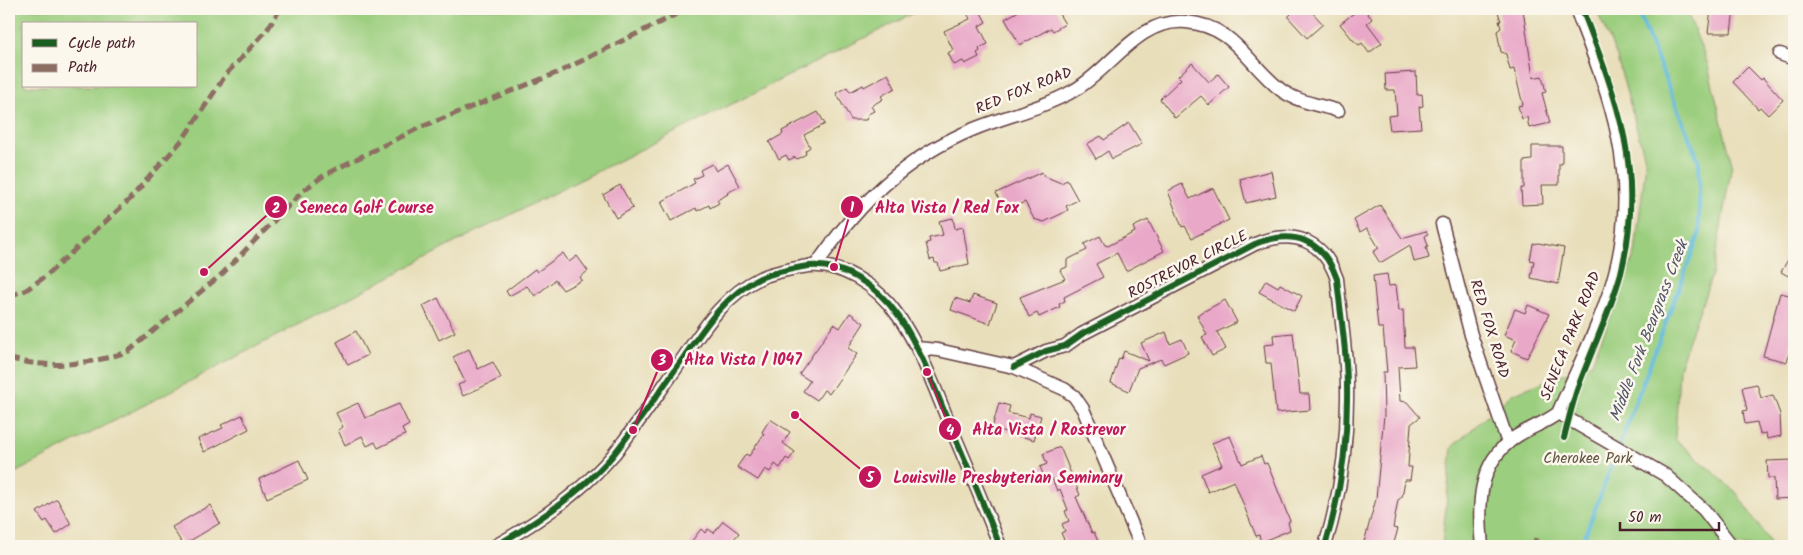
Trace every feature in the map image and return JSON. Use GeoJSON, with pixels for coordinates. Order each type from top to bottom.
{"type":"FeatureCollection","features":[{"type":"Feature","properties":{"kind":"street","name":"SENECA PARK ROAD"},"geometry":{"type":"LineString","coordinates":[[1558,413],[1596,327],[1616,270],[1625,206],[1621,146],[1611,109],[1576,9]]}},
{"type":"Feature","properties":{"kind":"street","name":"RED FOX ROAD"},"geometry":{"type":"LineString","coordinates":[[816,264],[841,229],[892,177],[951,140],[1072,92],[1090,80],[1136,39],[1166,24],[1186,22],[1202,24],[1223,33],[1283,91],[1296,98],[1338,110]]}},
{"type":"Feature","properties":{"kind":"street"},"geometry":{"type":"LineString","coordinates":[[1780,54],[1794,59]]}},
{"type":"Feature","properties":{"kind":"street","name":"RED FOX ROAD"},"geometry":{"type":"LineString","coordinates":[[1442,224],[1471,335],[1508,442]]}},
{"type":"Feature","properties":{"kind":"street","name":"ROSTREVOR CIRCLE"},"geometry":{"type":"LineString","coordinates":[[1014,367],[1046,351],[1065,346],[1082,334],[1255,244],[1273,238],[1287,237],[1313,244],[1328,260],[1337,279],[1348,401],[1339,489],[1325,546]]}},
{"type":"Feature","properties":{"kind":"street"},"geometry":{"type":"LineString","coordinates":[[495,546],[550,511],[588,480],[613,455],[633,430],[710,319],[732,297],[747,286],[772,273],[816,264],[834,267],[868,285],[899,317],[916,348],[1000,546]]}},
{"type":"Feature","properties":{"kind":"street"},"geometry":{"type":"LineString","coordinates":[[916,348],[938,350],[1014,367],[1064,389],[1079,401],[1141,546]]}},
{"type":"Feature","properties":{"kind":"street"},"geometry":{"type":"LineString","coordinates":[[1482,546],[1480,520],[1483,482],[1491,461],[1508,442],[1548,421],[1558,413],[1664,476],[1688,493],[1732,546]]}},
{"type":"Feature","properties":{"kind":"green space"},"geometry":{"type":"Polygon","coordinates":[[[9,9],[922,9],[456,242],[9,476],[9,9]]]}},
{"type":"Feature","properties":{"kind":"green space","name":"Cherokee Park"},"geometry":{"type":"Polygon","coordinates":[[[1596,9],[1686,9],[1707,62],[1732,164],[1713,272],[1679,368],[1675,439],[1736,492],[1772,546],[1442,546],[1452,447],[1512,394],[1592,363],[1635,253],[1646,162],[1616,54],[1596,9]]]}},
{"type":"Feature","properties":{"kind":"building"},"geometry":{"type":"Polygon","coordinates":[[[965,9],[979,9],[986,22],[979,26],[988,44],[979,48],[980,51],[977,53],[979,57],[965,64],[963,61],[954,65],[948,53],[953,50],[944,31],[970,19],[965,9]]]}},
{"type":"Feature","properties":{"kind":"building"},"geometry":{"type":"Polygon","coordinates":[[[1022,9],[1056,9],[1065,24],[1053,31],[1051,28],[1020,45],[1005,19],[1022,9]]]}},
{"type":"Feature","properties":{"kind":"building"},"geometry":{"type":"Polygon","coordinates":[[[1287,9],[1309,9],[1323,24],[1307,38],[1288,17],[1291,14],[1287,9]]]}},
{"type":"Feature","properties":{"kind":"building"},"geometry":{"type":"Polygon","coordinates":[[[1359,9],[1364,9],[1372,19],[1367,23],[1382,43],[1369,53],[1362,43],[1359,45],[1353,40],[1340,24],[1359,9]]]}},
{"type":"Feature","properties":{"kind":"building"},"geometry":{"type":"Polygon","coordinates":[[[1497,9],[1523,9],[1533,78],[1542,76],[1546,92],[1542,93],[1550,123],[1529,128],[1527,117],[1522,119],[1518,106],[1523,105],[1514,69],[1510,70],[1506,54],[1501,52],[1497,31],[1501,28],[1499,21],[1501,21],[1497,9]]]}},
{"type":"Feature","properties":{"kind":"building"},"geometry":{"type":"Polygon","coordinates":[[[1711,9],[1734,9],[1731,33],[1708,33],[1711,9]]]}},
{"type":"Feature","properties":{"kind":"building"},"geometry":{"type":"Polygon","coordinates":[[[1192,63],[1209,82],[1218,74],[1229,87],[1209,105],[1201,96],[1175,118],[1160,99],[1181,79],[1178,76],[1192,63]]]}},
{"type":"Feature","properties":{"kind":"building"},"geometry":{"type":"Polygon","coordinates":[[[1748,67],[1761,80],[1763,78],[1783,100],[1768,115],[1760,107],[1758,109],[1733,82],[1748,67]]]}},
{"type":"Feature","properties":{"kind":"building"},"geometry":{"type":"Polygon","coordinates":[[[1416,72],[1417,95],[1422,94],[1423,106],[1419,107],[1421,128],[1390,130],[1388,116],[1397,115],[1395,90],[1386,90],[1385,74],[1416,72]]]}},
{"type":"Feature","properties":{"kind":"building"},"geometry":{"type":"Polygon","coordinates":[[[888,74],[895,88],[881,96],[883,99],[871,106],[874,111],[868,114],[866,120],[851,120],[836,93],[847,87],[850,92],[863,85],[864,87],[888,74]]]}},
{"type":"Feature","properties":{"kind":"building"},"geometry":{"type":"Polygon","coordinates":[[[818,112],[825,124],[804,135],[810,147],[805,151],[806,154],[797,159],[795,157],[789,160],[786,155],[779,159],[769,142],[783,134],[782,131],[818,112]]]}},
{"type":"Feature","properties":{"kind":"building"},"geometry":{"type":"Polygon","coordinates":[[[1129,123],[1142,144],[1112,159],[1108,151],[1096,159],[1087,144],[1101,136],[1104,140],[1129,123]]]}},
{"type":"Feature","properties":{"kind":"building"},"geometry":{"type":"Polygon","coordinates":[[[1532,146],[1562,146],[1562,164],[1559,164],[1559,185],[1542,185],[1543,204],[1522,205],[1521,188],[1524,188],[1524,161],[1532,160],[1532,146]]]}},
{"type":"Feature","properties":{"kind":"building"},"geometry":{"type":"Polygon","coordinates":[[[712,164],[716,171],[728,164],[740,186],[717,200],[719,203],[710,208],[709,205],[697,211],[696,208],[671,221],[661,202],[695,183],[693,179],[702,175],[700,170],[712,164]]]}},
{"type":"Feature","properties":{"kind":"building"},"geometry":{"type":"Polygon","coordinates":[[[1271,171],[1276,196],[1246,203],[1240,179],[1271,171]]]}},
{"type":"Feature","properties":{"kind":"building"},"geometry":{"type":"Polygon","coordinates":[[[1042,172],[1044,176],[1061,183],[1067,180],[1078,200],[1066,206],[1068,210],[1044,222],[1034,219],[1025,202],[1004,211],[996,193],[1042,172]]]}},
{"type":"Feature","properties":{"kind":"building"},"geometry":{"type":"Polygon","coordinates":[[[1182,184],[1190,199],[1213,188],[1229,220],[1192,238],[1185,226],[1182,227],[1168,191],[1182,184]]]}},
{"type":"Feature","properties":{"kind":"building"},"geometry":{"type":"Polygon","coordinates":[[[620,185],[633,208],[616,218],[603,195],[620,185]]]}},
{"type":"Feature","properties":{"kind":"building"},"geometry":{"type":"Polygon","coordinates":[[[1380,205],[1402,238],[1426,231],[1428,234],[1425,236],[1428,246],[1426,247],[1429,258],[1414,262],[1410,245],[1380,263],[1373,252],[1379,248],[1367,228],[1360,232],[1354,220],[1380,205]]]}},
{"type":"Feature","properties":{"kind":"building"},"geometry":{"type":"Polygon","coordinates":[[[953,218],[955,229],[963,227],[969,264],[940,271],[938,263],[935,263],[934,259],[930,260],[926,243],[930,242],[929,238],[943,235],[939,221],[953,218]]]}},
{"type":"Feature","properties":{"kind":"building"},"geometry":{"type":"Polygon","coordinates":[[[1148,220],[1164,251],[1126,271],[1117,253],[1096,264],[1103,277],[1064,297],[1065,301],[1059,304],[1060,307],[1039,317],[1037,313],[1029,317],[1020,297],[1065,279],[1060,270],[1067,267],[1067,260],[1087,250],[1084,244],[1100,236],[1105,245],[1108,246],[1135,232],[1133,227],[1148,220]]]}},
{"type":"Feature","properties":{"kind":"building"},"geometry":{"type":"Polygon","coordinates":[[[1538,243],[1564,248],[1558,284],[1531,278],[1534,261],[1530,260],[1533,244],[1538,243]]]}},
{"type":"Feature","properties":{"kind":"building"},"geometry":{"type":"Polygon","coordinates":[[[1794,249],[1794,279],[1781,272],[1794,249]]]}},
{"type":"Feature","properties":{"kind":"building"},"geometry":{"type":"Polygon","coordinates":[[[563,253],[569,262],[577,256],[588,271],[580,277],[582,280],[563,290],[555,280],[535,296],[527,286],[509,296],[506,291],[535,269],[537,272],[563,253]]]}},
{"type":"Feature","properties":{"kind":"building"},"geometry":{"type":"Polygon","coordinates":[[[1387,274],[1389,286],[1396,285],[1399,311],[1403,310],[1405,347],[1413,347],[1415,366],[1398,367],[1400,401],[1407,402],[1420,417],[1411,424],[1408,467],[1412,467],[1410,480],[1405,480],[1402,497],[1398,500],[1393,528],[1398,529],[1393,546],[1363,546],[1376,499],[1384,415],[1383,372],[1387,372],[1383,328],[1378,328],[1373,276],[1387,274]]]}},
{"type":"Feature","properties":{"kind":"building"},"geometry":{"type":"Polygon","coordinates":[[[1266,280],[1278,287],[1280,284],[1302,296],[1294,311],[1259,292],[1266,280]]]}},
{"type":"Feature","properties":{"kind":"building"},"geometry":{"type":"Polygon","coordinates":[[[1780,293],[1794,296],[1794,333],[1787,362],[1763,356],[1780,293]]]}},
{"type":"Feature","properties":{"kind":"building"},"geometry":{"type":"Polygon","coordinates":[[[973,295],[997,303],[990,324],[951,310],[955,298],[970,303],[973,295]]]}},
{"type":"Feature","properties":{"kind":"building"},"geometry":{"type":"Polygon","coordinates":[[[438,298],[455,332],[439,340],[423,306],[438,298]]]}},
{"type":"Feature","properties":{"kind":"building"},"geometry":{"type":"Polygon","coordinates":[[[1225,300],[1237,322],[1217,332],[1226,349],[1212,356],[1202,337],[1207,335],[1197,315],[1225,300]]]}},
{"type":"Feature","properties":{"kind":"building"},"geometry":{"type":"Polygon","coordinates":[[[1528,305],[1549,314],[1527,358],[1511,351],[1516,340],[1504,335],[1515,309],[1525,313],[1528,305]]]}},
{"type":"Feature","properties":{"kind":"building"},"geometry":{"type":"Polygon","coordinates":[[[850,313],[864,323],[848,348],[857,354],[829,394],[824,390],[817,400],[803,391],[810,381],[799,374],[834,324],[840,328],[850,313]]]}},
{"type":"Feature","properties":{"kind":"building"},"geometry":{"type":"Polygon","coordinates":[[[356,331],[368,355],[348,365],[337,342],[356,331]]]}},
{"type":"Feature","properties":{"kind":"building"},"geometry":{"type":"Polygon","coordinates":[[[1166,332],[1170,344],[1182,339],[1188,353],[1164,364],[1161,359],[1138,368],[1129,391],[1111,383],[1119,358],[1121,359],[1124,351],[1149,361],[1141,343],[1166,332]]]}},
{"type":"Feature","properties":{"kind":"building"},"geometry":{"type":"Polygon","coordinates":[[[1293,333],[1300,394],[1309,394],[1310,410],[1276,413],[1271,363],[1266,363],[1264,345],[1274,344],[1273,335],[1293,333]]]}},
{"type":"Feature","properties":{"kind":"building"},"geometry":{"type":"Polygon","coordinates":[[[469,349],[478,369],[493,362],[501,378],[463,396],[458,385],[465,382],[453,357],[469,349]]]}},
{"type":"Feature","properties":{"kind":"building"},"geometry":{"type":"Polygon","coordinates":[[[1757,384],[1761,398],[1773,395],[1780,414],[1781,436],[1767,439],[1766,433],[1760,434],[1757,422],[1745,424],[1743,411],[1747,410],[1742,387],[1757,384]]]}},
{"type":"Feature","properties":{"kind":"building"},"geometry":{"type":"Polygon","coordinates":[[[358,403],[365,418],[399,404],[409,425],[402,429],[405,435],[378,448],[375,442],[367,446],[362,436],[345,445],[338,430],[343,427],[336,413],[358,403]]]}},
{"type":"Feature","properties":{"kind":"building"},"geometry":{"type":"Polygon","coordinates":[[[999,403],[1010,406],[1008,413],[1029,418],[1030,413],[1041,416],[1034,440],[992,428],[999,403]]]}},
{"type":"Feature","properties":{"kind":"building"},"geometry":{"type":"Polygon","coordinates":[[[242,415],[249,429],[204,452],[198,439],[223,428],[221,425],[242,415]]]}},
{"type":"Feature","properties":{"kind":"building"},"geometry":{"type":"Polygon","coordinates":[[[770,419],[790,432],[783,443],[795,452],[789,460],[786,458],[780,468],[775,464],[770,472],[765,469],[758,480],[737,467],[746,454],[749,456],[764,434],[762,432],[770,419]]]}},
{"type":"Feature","properties":{"kind":"building"},"geometry":{"type":"Polygon","coordinates":[[[1230,436],[1242,464],[1261,456],[1264,464],[1267,463],[1290,521],[1288,522],[1290,530],[1261,542],[1259,535],[1256,536],[1234,481],[1208,492],[1201,474],[1222,465],[1212,443],[1230,436]]]}},
{"type":"Feature","properties":{"kind":"building"},"geometry":{"type":"Polygon","coordinates":[[[1060,447],[1080,495],[1076,497],[1100,546],[1067,546],[1061,533],[1065,531],[1062,524],[1069,521],[1065,511],[1068,510],[1060,489],[1057,491],[1051,476],[1045,478],[1040,467],[1047,464],[1043,454],[1060,447]]]}},
{"type":"Feature","properties":{"kind":"building"},"geometry":{"type":"Polygon","coordinates":[[[299,460],[308,480],[267,498],[259,479],[299,460]]]}},
{"type":"Feature","properties":{"kind":"building"},"geometry":{"type":"Polygon","coordinates":[[[1794,460],[1794,498],[1775,499],[1774,478],[1768,478],[1767,461],[1794,460]]]}},
{"type":"Feature","properties":{"kind":"building"},"geometry":{"type":"Polygon","coordinates":[[[57,499],[71,524],[56,534],[47,520],[44,522],[37,512],[57,499]]]}},
{"type":"Feature","properties":{"kind":"building"},"geometry":{"type":"Polygon","coordinates":[[[210,505],[220,523],[183,545],[172,527],[210,505]]]}},
{"type":"Feature","properties":{"kind":"building"},"geometry":{"type":"Polygon","coordinates":[[[723,521],[739,533],[728,546],[688,546],[701,529],[705,533],[708,529],[714,533],[723,521]]]}},
{"type":"Feature","properties":{"kind":"waterway","name":"Middle Fork Beargrass Creek"},"geometry":{"type":"LineString","coordinates":[[1581,546],[1699,235],[1699,162],[1637,9]]}},
{"type":"Feature","properties":{"kind":"marked path"},"geometry":{"type":"LineString","coordinates":[[9,296],[26,290],[46,276],[129,200],[183,139],[227,73],[267,30],[280,9]]}},
{"type":"Feature","properties":{"kind":"marked path"},"geometry":{"type":"LineString","coordinates":[[9,358],[38,364],[69,364],[115,356],[129,351],[222,274],[305,189],[326,174],[419,128],[559,72],[687,9]]}},
{"type":"Feature","properties":{"kind":"marked path"},"geometry":{"type":"LineString","coordinates":[[1534,546],[1536,538]]}},
{"type":"Feature","properties":{"kind":"cycle path"},"geometry":{"type":"LineString","coordinates":[[1564,438],[1577,390],[1621,273],[1628,237],[1631,203],[1629,170],[1617,107],[1582,9]]}},
{"type":"Feature","properties":{"kind":"cycle path"},"geometry":{"type":"LineString","coordinates":[[1014,367],[1046,351],[1065,346],[1082,334],[1255,244],[1269,240],[1294,238],[1315,246],[1331,265],[1337,279],[1347,385],[1346,437],[1341,474],[1325,546]]}},
{"type":"Feature","properties":{"kind":"cycle path"},"geometry":{"type":"LineString","coordinates":[[495,546],[559,505],[601,468],[631,432],[714,315],[735,294],[765,276],[781,271],[816,266],[844,272],[869,286],[890,306],[907,329],[926,366],[1000,546]]}},
{"type":"Feature","properties":{"kind":"place","name":"Alta Vista / Red Fox"},"geometry":{"type":"Point","coordinates":[834,267]}},
{"type":"Feature","properties":{"kind":"place","name":"Seneca Golf Course"},"geometry":{"type":"Point","coordinates":[204,272]}},
{"type":"Feature","properties":{"kind":"place","name":"Alta Vista / Rostrevor"},"geometry":{"type":"Point","coordinates":[927,372]}},
{"type":"Feature","properties":{"kind":"place","name":"Louisville Presbyterian Seminary"},"geometry":{"type":"Point","coordinates":[795,415]}},
{"type":"Feature","properties":{"kind":"place","name":"Alta Vista / 1047"},"geometry":{"type":"Point","coordinates":[633,430]}}]}
